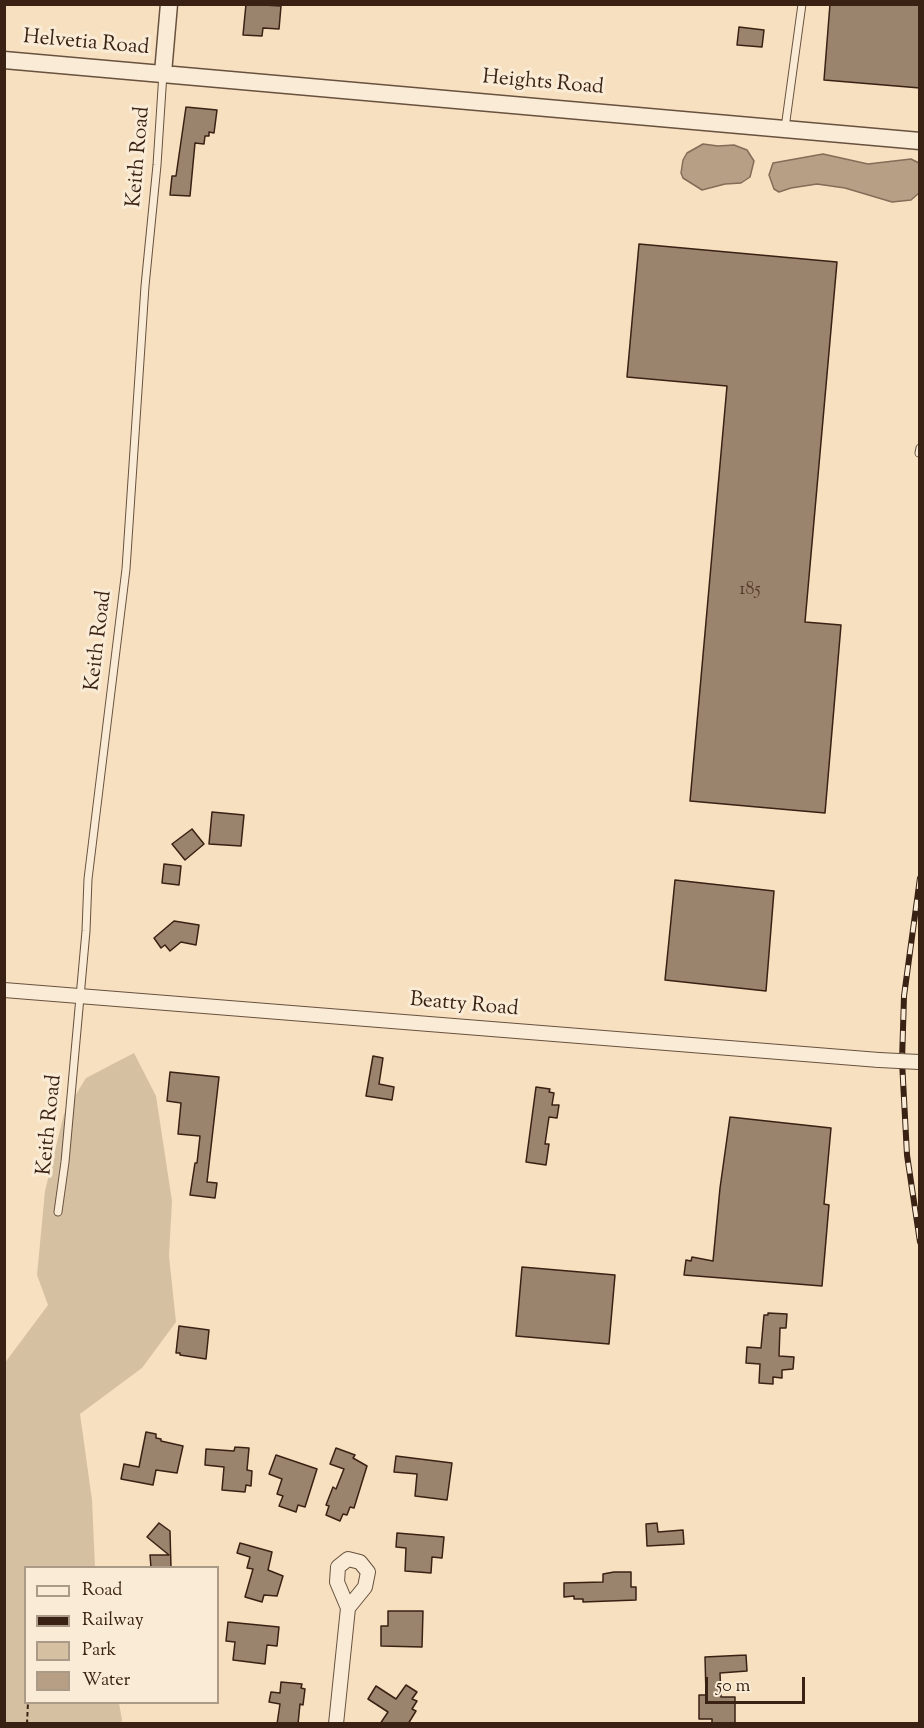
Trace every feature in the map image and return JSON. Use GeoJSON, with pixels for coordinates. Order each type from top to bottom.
{"type":"FeatureCollection","features":[{"type":"Feature","properties":{"kind":"street"},"geometry":{"type":"LineString","coordinates":[[163,73],[169,4]]}},
{"type":"Feature","properties":{"kind":"street","name":"Helvetia Road"},"geometry":{"type":"LineString","coordinates":[[4,60],[163,73]]}},
{"type":"Feature","properties":{"kind":"street","name":"Heights Road"},"geometry":{"type":"LineString","coordinates":[[163,73],[920,141]]}},
{"type":"Feature","properties":{"kind":"street","name":"Beatty Road"},"geometry":{"type":"LineString","coordinates":[[4,990],[919,1062]]}},
{"type":"Feature","properties":{"kind":"street"},"geometry":{"type":"LineString","coordinates":[[336,1724],[348,1608]]}},
{"type":"Feature","properties":{"kind":"lane"},"geometry":{"type":"LineString","coordinates":[[785,128],[802,4]]}},
{"type":"Feature","properties":{"kind":"lane","name":"Keith Road"},"geometry":{"type":"LineString","coordinates":[[58,1212],[66,1162],[88,879],[126,568],[145,285],[157,165],[163,73]]}},
{"type":"Feature","properties":{"kind":"path"},"geometry":{"type":"LineString","coordinates":[[27,1724],[28,1704]]}},
{"type":"Feature","properties":{"kind":"green space"},"geometry":{"type":"Polygon","coordinates":[[[134,1053],[156,1096],[172,1201],[169,1256],[176,1322],[142,1368],[80,1414],[92,1500],[95,1566],[24,1566],[24,1704],[119,1704],[121,1723],[5,1723],[4,1364],[48,1305],[37,1275],[45,1191],[64,1114],[86,1078],[134,1053]]]}},
{"type":"Feature","properties":{"kind":"water"},"geometry":{"type":"Polygon","coordinates":[[[703,144],[734,145],[747,150],[754,161],[750,177],[741,183],[725,184],[702,190],[683,178],[681,173],[683,160],[687,153],[703,144]]]}},
{"type":"Feature","properties":{"kind":"water"},"geometry":{"type":"Polygon","coordinates":[[[823,154],[868,164],[911,159],[919,163],[919,193],[911,200],[892,202],[845,188],[817,184],[779,192],[774,189],[769,175],[773,163],[823,154]]]}},
{"type":"Feature","properties":{"kind":"building"},"geometry":{"type":"Polygon","coordinates":[[[246,4],[281,6],[279,29],[263,28],[262,36],[243,35],[246,4]]]}},
{"type":"Feature","properties":{"kind":"building"},"geometry":{"type":"Polygon","coordinates":[[[830,4],[920,4],[920,88],[824,80],[830,4]]]}},
{"type":"Feature","properties":{"kind":"building"},"geometry":{"type":"Polygon","coordinates":[[[739,27],[764,30],[762,47],[737,45],[739,27]]]}},
{"type":"Feature","properties":{"kind":"building"},"geometry":{"type":"Polygon","coordinates":[[[186,107],[217,110],[214,133],[209,132],[209,136],[205,136],[204,144],[195,143],[190,196],[170,195],[172,176],[176,176],[186,107]]]}},
{"type":"Feature","properties":{"kind":"building"},"geometry":{"type":"Polygon","coordinates":[[[639,244],[837,262],[805,622],[841,625],[825,813],[690,801],[727,386],[627,377],[639,244]]]}},
{"type":"Feature","properties":{"kind":"building"},"geometry":{"type":"Polygon","coordinates":[[[212,812],[244,815],[241,846],[209,844],[212,812]]]}},
{"type":"Feature","properties":{"kind":"building"},"geometry":{"type":"Polygon","coordinates":[[[192,829],[204,844],[185,860],[172,844],[192,829]]]}},
{"type":"Feature","properties":{"kind":"building"},"geometry":{"type":"Polygon","coordinates":[[[164,864],[181,866],[179,885],[162,883],[164,864]]]}},
{"type":"Feature","properties":{"kind":"building"},"geometry":{"type":"Polygon","coordinates":[[[675,880],[774,891],[766,991],[665,980],[675,880]]]}},
{"type":"Feature","properties":{"kind":"building"},"geometry":{"type":"Polygon","coordinates":[[[174,921],[199,925],[196,945],[181,942],[170,951],[165,945],[161,948],[154,938],[174,921]]]}},
{"type":"Feature","properties":{"kind":"building"},"geometry":{"type":"Polygon","coordinates":[[[373,1056],[383,1058],[379,1084],[394,1087],[392,1100],[366,1096],[373,1056]]]}},
{"type":"Feature","properties":{"kind":"building"},"geometry":{"type":"Polygon","coordinates":[[[170,1072],[219,1077],[207,1182],[217,1183],[215,1198],[190,1195],[200,1136],[178,1134],[181,1103],[167,1101],[170,1072]]]}},
{"type":"Feature","properties":{"kind":"building"},"geometry":{"type":"Polygon","coordinates":[[[536,1087],[550,1089],[549,1092],[554,1093],[552,1105],[559,1105],[557,1118],[549,1117],[545,1144],[549,1144],[546,1165],[526,1162],[536,1087]]]}},
{"type":"Feature","properties":{"kind":"building"},"geometry":{"type":"Polygon","coordinates":[[[730,1117],[831,1128],[824,1204],[829,1205],[822,1286],[684,1275],[686,1260],[691,1261],[692,1257],[713,1261],[730,1117]]]}},
{"type":"Feature","properties":{"kind":"building"},"geometry":{"type":"Polygon","coordinates":[[[522,1267],[615,1275],[609,1344],[516,1336],[522,1267]]]}},
{"type":"Feature","properties":{"kind":"building"},"geometry":{"type":"Polygon","coordinates":[[[768,1313],[787,1314],[786,1328],[780,1328],[779,1356],[794,1357],[793,1369],[782,1370],[782,1378],[773,1377],[773,1384],[759,1383],[760,1364],[746,1363],[747,1347],[761,1348],[764,1315],[768,1313]]]}},
{"type":"Feature","properties":{"kind":"building"},"geometry":{"type":"Polygon","coordinates":[[[179,1326],[209,1330],[206,1359],[176,1353],[179,1326]]]}},
{"type":"Feature","properties":{"kind":"building"},"geometry":{"type":"Polygon","coordinates":[[[146,1432],[156,1434],[156,1438],[161,1441],[183,1446],[177,1473],[156,1470],[153,1485],[121,1479],[124,1464],[139,1467],[146,1432]]]}},
{"type":"Feature","properties":{"kind":"building"},"geometry":{"type":"Polygon","coordinates":[[[235,1447],[249,1448],[247,1470],[252,1471],[251,1486],[246,1485],[245,1492],[222,1490],[224,1467],[205,1465],[206,1449],[234,1451],[235,1447]]]}},
{"type":"Feature","properties":{"kind":"building"},"geometry":{"type":"Polygon","coordinates":[[[336,1448],[355,1455],[353,1458],[367,1466],[354,1508],[350,1507],[347,1515],[343,1514],[340,1521],[326,1515],[329,1506],[326,1505],[333,1487],[336,1489],[344,1469],[330,1464],[336,1448]]]}},
{"type":"Feature","properties":{"kind":"building"},"geometry":{"type":"Polygon","coordinates":[[[276,1455],[317,1469],[305,1507],[298,1505],[296,1512],[279,1506],[283,1496],[277,1494],[282,1479],[269,1474],[276,1455]]]}},
{"type":"Feature","properties":{"kind":"building"},"geometry":{"type":"Polygon","coordinates":[[[396,1456],[452,1463],[447,1500],[415,1496],[417,1474],[394,1472],[396,1456]]]}},
{"type":"Feature","properties":{"kind":"building"},"geometry":{"type":"Polygon","coordinates":[[[159,1523],[170,1531],[171,1566],[151,1566],[150,1555],[169,1555],[147,1537],[159,1523]]]}},
{"type":"Feature","properties":{"kind":"building"},"geometry":{"type":"Polygon","coordinates":[[[657,1523],[658,1532],[683,1530],[684,1544],[647,1546],[646,1524],[657,1523]]]}},
{"type":"Feature","properties":{"kind":"building"},"geometry":{"type":"Polygon","coordinates":[[[397,1533],[444,1537],[442,1558],[432,1557],[431,1573],[405,1571],[406,1548],[396,1547],[397,1533]]]}},
{"type":"Feature","properties":{"kind":"building"},"geometry":{"type":"Polygon","coordinates":[[[240,1543],[272,1552],[268,1570],[283,1576],[277,1596],[264,1595],[262,1602],[245,1597],[253,1569],[247,1568],[250,1557],[237,1553],[240,1543]]]}},
{"type":"Feature","properties":{"kind":"building"},"geometry":{"type":"Polygon","coordinates":[[[631,1572],[631,1587],[636,1587],[636,1600],[583,1602],[583,1599],[574,1599],[574,1596],[564,1597],[564,1583],[603,1582],[603,1574],[631,1572]]]}},
{"type":"Feature","properties":{"kind":"building"},"geometry":{"type":"Polygon","coordinates":[[[388,1611],[423,1611],[422,1647],[381,1646],[381,1626],[388,1626],[388,1611]]]}},
{"type":"Feature","properties":{"kind":"building"},"geometry":{"type":"Polygon","coordinates":[[[228,1622],[279,1627],[277,1646],[267,1645],[265,1664],[233,1660],[235,1642],[226,1641],[228,1622]]]}},
{"type":"Feature","properties":{"kind":"building"},"geometry":{"type":"Polygon","coordinates":[[[746,1655],[747,1671],[720,1673],[721,1697],[735,1697],[735,1724],[712,1724],[712,1719],[699,1719],[699,1695],[706,1695],[705,1657],[746,1655]]]}},
{"type":"Feature","properties":{"kind":"building"},"geometry":{"type":"Polygon","coordinates":[[[281,1682],[302,1684],[301,1688],[305,1689],[303,1705],[300,1704],[298,1724],[277,1724],[280,1704],[269,1702],[271,1692],[280,1693],[281,1682]]]}},
{"type":"Feature","properties":{"kind":"building"},"geometry":{"type":"Polygon","coordinates":[[[406,1685],[417,1692],[412,1699],[417,1701],[412,1709],[416,1711],[408,1724],[380,1724],[388,1712],[368,1699],[376,1686],[396,1699],[406,1685]]]}},
{"type":"Feature","properties":{"kind":"railway"},"geometry":{"type":"LineString","coordinates":[[920,878],[904,996],[902,1061],[907,1155],[920,1242]]}}]}
